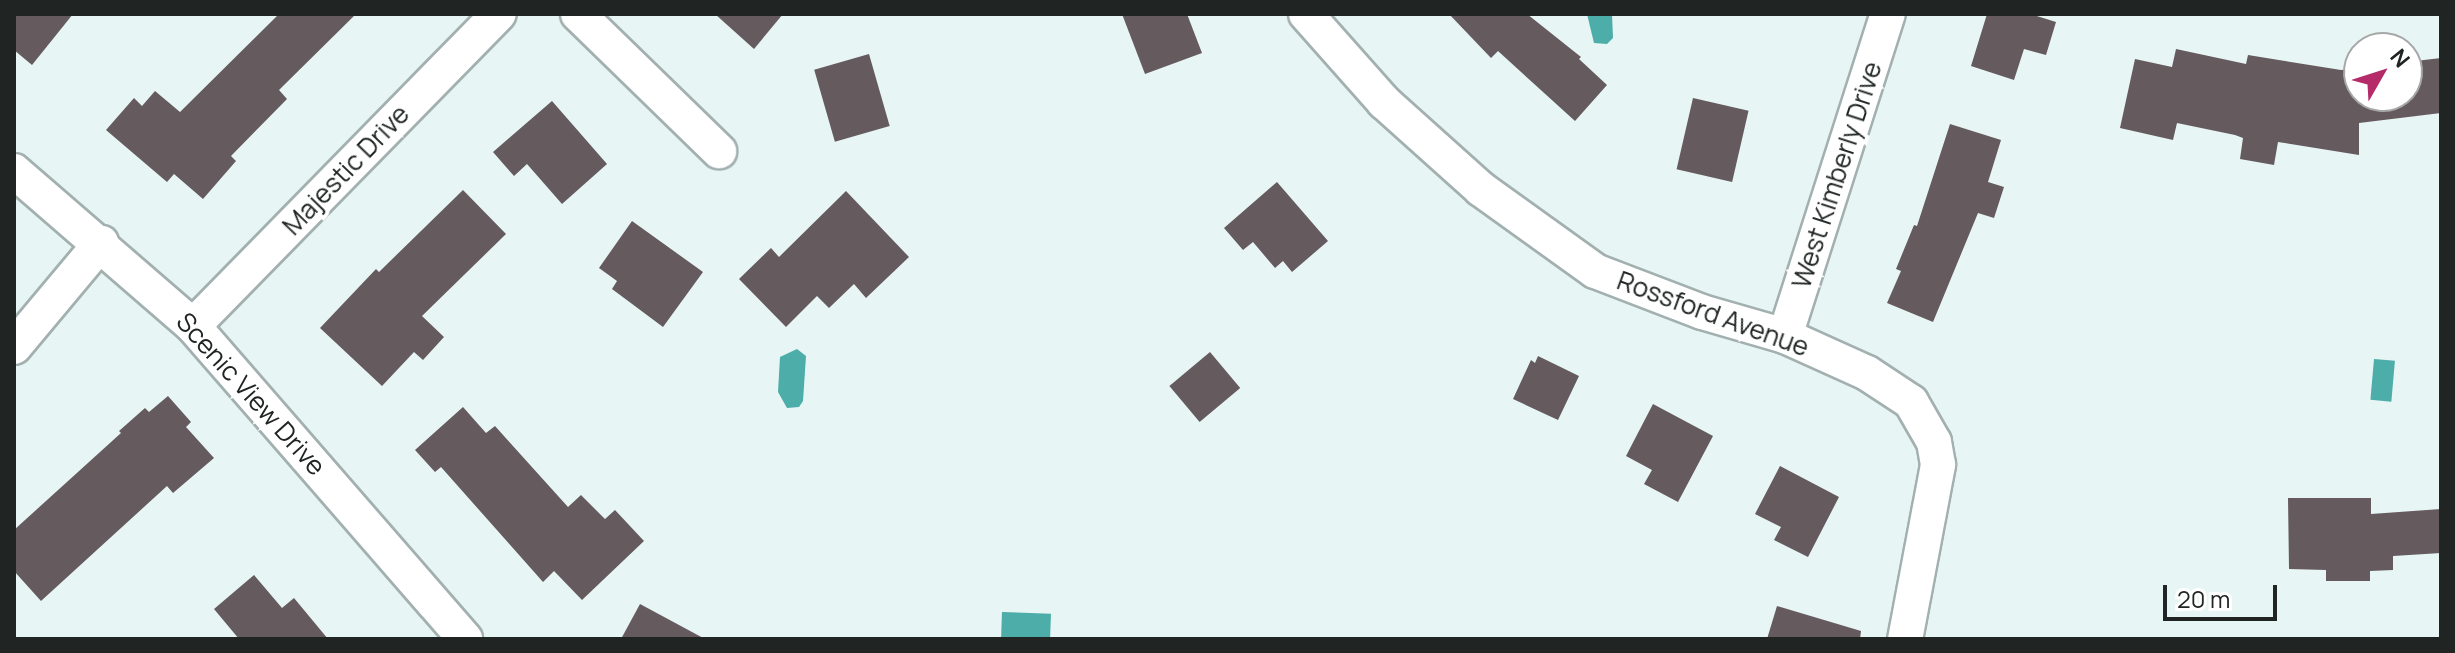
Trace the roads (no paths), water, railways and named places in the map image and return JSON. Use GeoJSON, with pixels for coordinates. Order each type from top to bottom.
{"type":"FeatureCollection","features":[{"type":"Feature","properties":{"kind":"street","name":"Majestic Drive"},"geometry":{"type":"LineString","coordinates":[[193,326],[499,14]]}},
{"type":"Feature","properties":{"kind":"street"},"geometry":{"type":"LineString","coordinates":[[578,14],[719,151]]}},
{"type":"Feature","properties":{"kind":"street","name":"Rossford Avenue"},"geometry":{"type":"LineString","coordinates":[[1306,14],[1384,102],[1481,189],[1595,271],[1652,295],[1785,336],[1893,387],[1924,419],[1934,442],[1938,465],[1905,639]]}},
{"type":"Feature","properties":{"kind":"street","name":"West Kimberly Drive"},"geometry":{"type":"LineString","coordinates":[[1785,336],[1888,14]]}},
{"type":"Feature","properties":{"kind":"street","name":"Scenic View Drive"},"geometry":{"type":"LineString","coordinates":[[14,171],[101,243],[193,326],[465,639]]}},
{"type":"Feature","properties":{"kind":"street"},"geometry":{"type":"LineString","coordinates":[[14,347],[101,243]]}},
{"type":"Feature","properties":{"kind":"water"},"geometry":{"type":"Polygon","coordinates":[[[1587,14],[1612,14],[1613,38],[1607,44],[1594,43],[1587,14]]]}},
{"type":"Feature","properties":{"kind":"water"},"geometry":{"type":"Polygon","coordinates":[[[797,349],[806,356],[803,401],[799,407],[787,408],[778,392],[780,357],[797,349]]]}},
{"type":"Feature","properties":{"kind":"water"},"geometry":{"type":"Polygon","coordinates":[[[2374,359],[2395,361],[2391,402],[2370,400],[2374,359]]]}},
{"type":"Feature","properties":{"kind":"water"},"geometry":{"type":"Polygon","coordinates":[[[1002,612],[1051,614],[1050,639],[1001,639],[1002,612]]]}}]}
